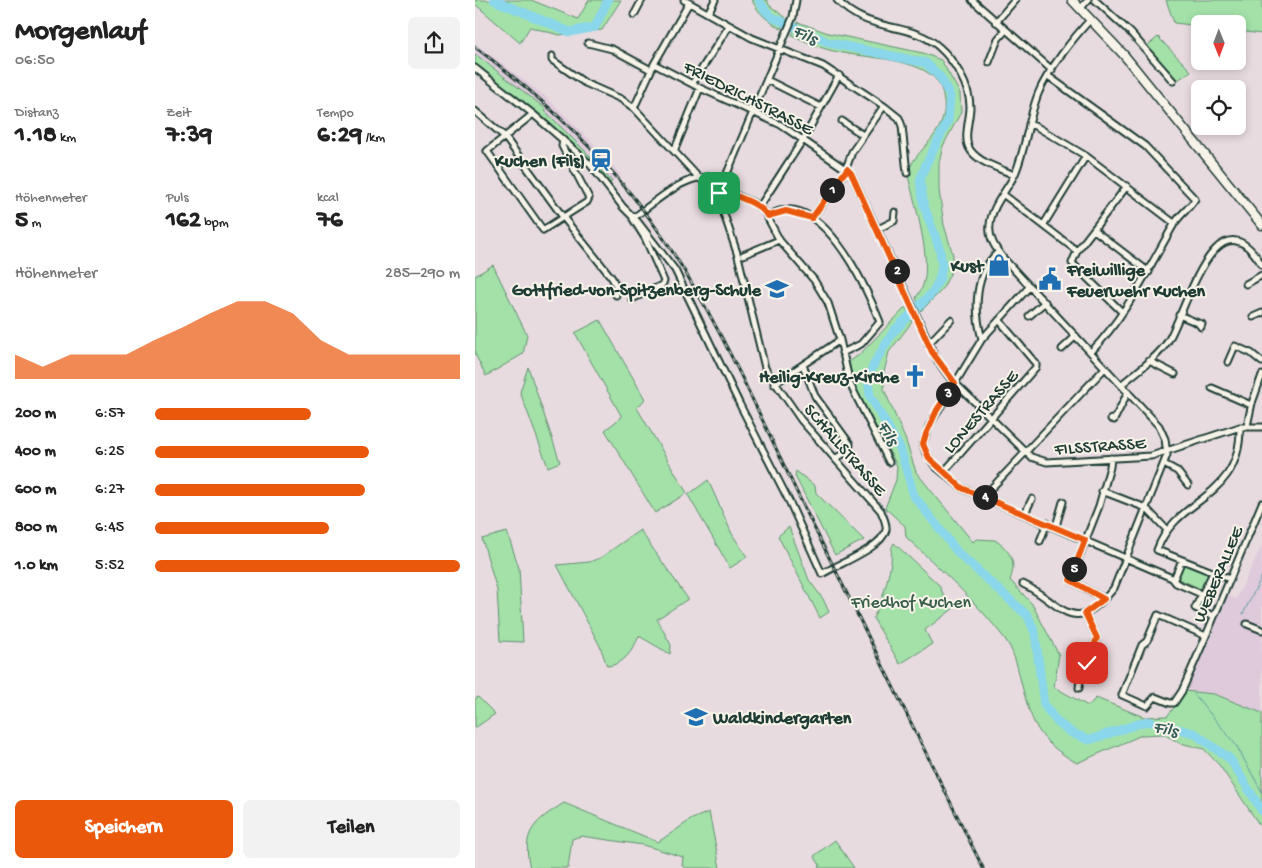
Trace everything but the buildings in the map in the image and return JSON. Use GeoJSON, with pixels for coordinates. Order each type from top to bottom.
{"type":"FeatureCollection","features":[{"type":"Feature","properties":{"kind":"main road"},"geometry":{"type":"LineString","coordinates":[[1072,0],[1124,55],[1262,225]]}},
{"type":"Feature","properties":{"kind":"street"},"geometry":{"type":"LineString","coordinates":[[634,15],[642,0]]}},
{"type":"Feature","properties":{"kind":"street"},"geometry":{"type":"LineString","coordinates":[[707,13],[715,0]]}},
{"type":"Feature","properties":{"kind":"street"},"geometry":{"type":"LineString","coordinates":[[720,190],[786,36],[797,0]]}},
{"type":"Feature","properties":{"kind":"street"},"geometry":{"type":"LineString","coordinates":[[837,0],[854,16],[867,22],[923,36],[939,47],[960,74],[969,96],[967,134],[970,150],[978,158],[1014,174]]}},
{"type":"Feature","properties":{"kind":"street"},"geometry":{"type":"LineString","coordinates":[[972,0],[1050,73],[1145,146],[1195,199],[1174,223],[1149,272],[1122,312],[1091,352]]}},
{"type":"Feature","properties":{"kind":"street"},"geometry":{"type":"LineString","coordinates":[[996,22],[1015,0]]}},
{"type":"Feature","properties":{"kind":"street"},"geometry":{"type":"LineString","coordinates":[[1081,8],[1089,0]]}},
{"type":"Feature","properties":{"kind":"street"},"geometry":{"type":"LineString","coordinates":[[1095,0],[1129,32],[1173,81]]}},
{"type":"Feature","properties":{"kind":"street"},"geometry":{"type":"LineString","coordinates":[[634,108],[651,70],[687,2],[729,26],[823,66],[884,106],[899,118],[903,126],[907,173]]}},
{"type":"Feature","properties":{"kind":"street"},"geometry":{"type":"LineString","coordinates":[[1023,584],[1058,608],[1071,614],[1085,613],[1104,599],[1114,588],[1167,451],[1163,433],[1128,392],[998,252],[993,245],[989,226],[993,213],[1004,195],[1022,155],[1039,93],[1050,73],[1091,19]]}},
{"type":"Feature","properties":{"kind":"street"},"geometry":{"type":"LineString","coordinates":[[692,84],[729,26]]}},
{"type":"Feature","properties":{"kind":"street"},"geometry":{"type":"LineString","coordinates":[[989,62],[998,39],[1005,31]]}},
{"type":"Feature","properties":{"kind":"street"},"geometry":{"type":"LineString","coordinates":[[588,43],[612,49],[651,70]]}},
{"type":"Feature","properties":{"kind":"street"},"geometry":{"type":"LineString","coordinates":[[552,56],[552,60],[585,83],[634,108],[675,149],[700,179],[720,190],[760,206],[768,216],[779,240],[821,291],[833,316],[850,384],[889,462]]}},
{"type":"Feature","properties":{"kind":"street","name":"FRIEDRICHSTRASSE"},"geometry":{"type":"LineString","coordinates":[[654,64],[803,138],[847,169],[855,179],[911,304]]}},
{"type":"Feature","properties":{"kind":"street"},"geometry":{"type":"LineString","coordinates":[[475,68],[589,162],[633,218],[649,246],[664,280],[662,285],[632,299]]}},
{"type":"Feature","properties":{"kind":"street"},"geometry":{"type":"LineString","coordinates":[[760,206],[803,138],[839,75]]}},
{"type":"Feature","properties":{"kind":"street"},"geometry":{"type":"LineString","coordinates":[[767,80],[821,107]]}},
{"type":"Feature","properties":{"kind":"street"},"geometry":{"type":"LineString","coordinates":[[675,149],[700,88]]}},
{"type":"Feature","properties":{"kind":"street"},"geometry":{"type":"LineString","coordinates":[[812,218],[847,169],[852,152],[884,106]]}},
{"type":"Feature","properties":{"kind":"street"},"geometry":{"type":"LineString","coordinates":[[475,111],[504,136],[563,217],[612,278],[616,286],[616,294]]}},
{"type":"Feature","properties":{"kind":"street"},"geometry":{"type":"LineString","coordinates":[[533,114],[488,148],[488,154],[543,230],[589,198],[562,146],[563,140]]}},
{"type":"Feature","properties":{"kind":"street"},"geometry":{"type":"LineString","coordinates":[[842,121],[863,135]]}},
{"type":"Feature","properties":{"kind":"street"},"geometry":{"type":"LineString","coordinates":[[1029,124],[1086,156],[1174,223]]}},
{"type":"Feature","properties":{"kind":"street"},"geometry":{"type":"LineString","coordinates":[[1044,224],[1086,156]]}},
{"type":"Feature","properties":{"kind":"street"},"geometry":{"type":"LineString","coordinates":[[633,218],[675,186],[684,182],[708,177],[725,180]]}},
{"type":"Feature","properties":{"kind":"street"},"geometry":{"type":"LineString","coordinates":[[1122,312],[1073,266],[1073,259],[1077,251],[1127,186]]}},
{"type":"Feature","properties":{"kind":"street","name":"SCHALLSTRASSE"},"geometry":{"type":"LineString","coordinates":[[633,218],[639,222],[675,270],[790,503],[822,574],[874,546],[884,535],[886,527],[881,511],[801,420],[774,384],[765,368],[757,342],[745,281],[719,199],[720,190]]}},
{"type":"Feature","properties":{"kind":"street"},"geometry":{"type":"LineString","coordinates":[[1004,195],[1077,251]]}},
{"type":"Feature","properties":{"kind":"street"},"geometry":{"type":"LineString","coordinates":[[768,216],[786,211],[812,218],[823,227],[859,273],[879,322],[861,344],[842,353]]}},
{"type":"Feature","properties":{"kind":"street"},"geometry":{"type":"LineString","coordinates":[[878,229],[894,221],[895,212]]}},
{"type":"Feature","properties":{"kind":"street"},"geometry":{"type":"LineString","coordinates":[[1094,230],[1149,272]]}},
{"type":"Feature","properties":{"kind":"street"},"geometry":{"type":"LineString","coordinates":[[743,255],[779,240]]}},
{"type":"Feature","properties":{"kind":"street"},"geometry":{"type":"LineString","coordinates":[[1121,385],[1149,361],[1169,339],[1193,284],[1216,247],[1229,241],[1244,244],[1253,251],[1262,265]]}},
{"type":"Feature","properties":{"kind":"street"},"geometry":{"type":"LineString","coordinates":[[982,339],[977,310],[979,284],[984,268],[998,252]]}},
{"type":"Feature","properties":{"kind":"street"},"geometry":{"type":"LineString","coordinates":[[1246,284],[1262,275]]}},
{"type":"Feature","properties":{"kind":"street"},"geometry":{"type":"LineString","coordinates":[[1031,286],[982,339],[929,426],[923,444],[929,458],[962,488],[1056,526],[1174,579],[1176,583],[1201,594]]}},
{"type":"Feature","properties":{"kind":"street"},"geometry":{"type":"LineString","coordinates":[[1029,316],[1045,302]]}},
{"type":"Feature","properties":{"kind":"street","name":"FILSSTRASSE"},"geometry":{"type":"LineString","coordinates":[[911,304],[928,344],[941,366],[955,383],[1031,457],[1042,462],[1151,456],[1239,427],[1262,427]]}},
{"type":"Feature","properties":{"kind":"street"},"geometry":{"type":"LineString","coordinates":[[1253,316],[1262,313]]}},
{"type":"Feature","properties":{"kind":"street"},"geometry":{"type":"LineString","coordinates":[[1179,315],[1197,323]]}},
{"type":"Feature","properties":{"kind":"street"},"geometry":{"type":"LineString","coordinates":[[928,344],[951,320]]}},
{"type":"Feature","properties":{"kind":"street","name":"LONESTRASSE"},"geometry":{"type":"LineString","coordinates":[[944,472],[1035,369],[1036,364],[999,320]]}},
{"type":"Feature","properties":{"kind":"street"},"geometry":{"type":"LineString","coordinates":[[1062,349],[1076,336]]}},
{"type":"Feature","properties":{"kind":"street"},"geometry":{"type":"LineString","coordinates":[[774,384],[840,340]]}},
{"type":"Feature","properties":{"kind":"street"},"geometry":{"type":"LineString","coordinates":[[1228,362],[1235,346],[1251,353],[1262,362]]}},
{"type":"Feature","properties":{"kind":"street"},"geometry":{"type":"LineString","coordinates":[[1149,361],[1175,374]]}},
{"type":"Feature","properties":{"kind":"street"},"geometry":{"type":"LineString","coordinates":[[803,365],[815,396],[850,444],[849,450],[836,458]]}},
{"type":"Feature","properties":{"kind":"street"},"geometry":{"type":"LineString","coordinates":[[984,496],[1105,368]]}},
{"type":"Feature","properties":{"kind":"street"},"geometry":{"type":"LineString","coordinates":[[1247,426],[1251,405],[1262,374]]}},
{"type":"Feature","properties":{"kind":"street"},"geometry":{"type":"LineString","coordinates":[[1212,388],[1251,405]]}},
{"type":"Feature","properties":{"kind":"street"},"geometry":{"type":"LineString","coordinates":[[1111,419],[1114,420],[1128,392]]}},
{"type":"Feature","properties":{"kind":"street"},"geometry":{"type":"LineString","coordinates":[[1230,579],[1157,550],[1166,529],[1218,487],[1226,477],[1236,460],[1240,442],[1239,427]]}},
{"type":"Feature","properties":{"kind":"street"},"geometry":{"type":"LineString","coordinates":[[1104,599],[1070,580],[1099,506],[1111,458]]}},
{"type":"Feature","properties":{"kind":"street"},"geometry":{"type":"LineString","coordinates":[[1163,464],[1177,471],[1188,485]]}},
{"type":"Feature","properties":{"kind":"street"},"geometry":{"type":"LineString","coordinates":[[1102,491],[1146,508],[1166,529]]}},
{"type":"Feature","properties":{"kind":"street"},"geometry":{"type":"LineString","coordinates":[[1025,513],[1033,499]]}},
{"type":"Feature","properties":{"kind":"street"},"geometry":{"type":"LineString","coordinates":[[1056,526],[1063,502]]}},
{"type":"Feature","properties":{"kind":"street","name":"WEBERALLEE"},"geometry":{"type":"LineString","coordinates":[[1206,636],[1158,615],[1147,641],[1142,645],[1122,695],[1147,706],[1155,697],[1170,704],[1174,703],[1182,691],[1206,636],[1262,503]]}},
{"type":"Feature","properties":{"kind":"street"},"geometry":{"type":"LineString","coordinates":[[1040,541],[1047,523]]}},
{"type":"Feature","properties":{"kind":"street"},"geometry":{"type":"LineString","coordinates":[[1174,579],[1182,560]]}},
{"type":"Feature","properties":{"kind":"street"},"geometry":{"type":"LineString","coordinates":[[1213,572],[1195,608],[1214,616]]}},
{"type":"Feature","properties":{"kind":"street"},"geometry":{"type":"LineString","coordinates":[[1079,688],[1080,679],[1097,638],[1085,613]]}},
{"type":"Feature","properties":{"kind":"street"},"geometry":{"type":"LineString","coordinates":[[1247,624],[1262,630]]}},
{"type":"Feature","properties":{"kind":"shaded area"},"geometry":{"type":"Polygon","coordinates":[[[475,43],[546,97],[595,145],[621,175],[612,182],[592,158],[545,111],[495,68],[475,54],[475,43]]]}},
{"type":"Feature","properties":{"kind":"shaded area"},"geometry":{"type":"Polygon","coordinates":[[[1262,545],[1262,713],[1214,694],[1184,691],[1225,595],[1236,599],[1262,545]]]}},
{"type":"Feature","properties":{"kind":"green space"},"geometry":{"type":"Polygon","coordinates":[[[475,0],[531,0],[578,19],[589,0],[621,0],[602,30],[559,35],[530,27],[520,43],[475,4],[475,0]]]}},
{"type":"Feature","properties":{"kind":"green space"},"geometry":{"type":"Polygon","coordinates":[[[752,0],[767,0],[769,5],[786,18],[781,29],[761,13],[752,0]]]}},
{"type":"Feature","properties":{"kind":"green space"},"geometry":{"type":"Polygon","coordinates":[[[1166,0],[1262,0],[1262,34],[1246,32],[1246,15],[1191,15],[1191,25],[1174,23],[1166,0]]]}},
{"type":"Feature","properties":{"kind":"green space"},"geometry":{"type":"Polygon","coordinates":[[[798,22],[828,33],[923,53],[941,60],[960,93],[961,112],[943,146],[939,163],[939,190],[944,225],[953,255],[952,270],[942,290],[921,311],[916,298],[923,285],[925,275],[924,248],[909,180],[909,170],[913,161],[935,134],[941,123],[944,111],[940,85],[930,74],[919,68],[892,60],[832,51],[803,40],[792,35],[798,22]]]}},
{"type":"Feature","properties":{"kind":"green space"},"geometry":{"type":"Polygon","coordinates":[[[1158,37],[1191,71],[1178,80],[1146,47],[1158,37]]]}},
{"type":"Feature","properties":{"kind":"green space"},"geometry":{"type":"Polygon","coordinates":[[[475,54],[546,109],[545,111],[592,158],[612,182],[610,183],[580,150],[546,120],[475,64],[475,54]]]}},
{"type":"Feature","properties":{"kind":"green space"},"geometry":{"type":"Polygon","coordinates":[[[493,265],[527,335],[523,354],[486,376],[475,354],[475,276],[493,265]]]}},
{"type":"Feature","properties":{"kind":"green space"},"geometry":{"type":"Polygon","coordinates":[[[906,307],[912,322],[889,352],[884,372],[884,389],[906,441],[916,472],[973,542],[976,539],[995,540],[1009,553],[1013,562],[1010,580],[1032,604],[1059,655],[1054,687],[1088,706],[1096,698],[1144,717],[1167,716],[1178,703],[1184,691],[1214,694],[1262,713],[1262,829],[1220,766],[1204,749],[1180,743],[1163,734],[1142,735],[1077,763],[1052,746],[1037,728],[1032,718],[1018,668],[1005,639],[970,598],[906,537],[905,526],[885,508],[896,480],[897,466],[853,383],[849,362],[860,354],[906,307]]]}},
{"type":"Feature","properties":{"kind":"green space"},"geometry":{"type":"Polygon","coordinates":[[[600,320],[645,399],[637,408],[687,493],[655,513],[605,430],[622,417],[575,333],[600,320]]]}},
{"type":"Feature","properties":{"kind":"green space"},"geometry":{"type":"Polygon","coordinates":[[[528,367],[560,462],[548,467],[520,392],[528,367]]]}},
{"type":"Feature","properties":{"kind":"green space"},"geometry":{"type":"Polygon","coordinates":[[[796,471],[815,486],[816,493],[864,540],[835,555],[795,476],[796,471]]]}},
{"type":"Feature","properties":{"kind":"green space"},"geometry":{"type":"Polygon","coordinates":[[[708,480],[732,534],[747,557],[730,568],[688,495],[708,480]]]}},
{"type":"Feature","properties":{"kind":"green space"},"geometry":{"type":"Polygon","coordinates":[[[789,527],[809,580],[823,599],[829,612],[820,618],[778,536],[789,527]]]}},
{"type":"Feature","properties":{"kind":"green space"},"geometry":{"type":"Polygon","coordinates":[[[640,530],[688,599],[657,619],[671,645],[670,654],[639,636],[631,651],[623,660],[607,666],[600,646],[557,565],[589,562],[600,558],[640,530]]]}},
{"type":"Feature","properties":{"kind":"green space"},"geometry":{"type":"Polygon","coordinates":[[[507,532],[519,568],[523,642],[500,641],[497,590],[482,539],[507,532]]]}},
{"type":"Feature","properties":{"kind":"green space","name":"Friedhof Kuchen"},"geometry":{"type":"Polygon","coordinates":[[[894,543],[939,585],[945,598],[954,608],[925,630],[932,644],[900,664],[873,618],[886,583],[894,543]]]}},
{"type":"Feature","properties":{"kind":"green space"},"geometry":{"type":"Polygon","coordinates":[[[1184,563],[1210,574],[1203,590],[1177,578],[1184,563]]]}},
{"type":"Feature","properties":{"kind":"green space"},"geometry":{"type":"Polygon","coordinates":[[[478,697],[495,714],[475,728],[475,699],[478,697]]]}},
{"type":"Feature","properties":{"kind":"green space"},"geometry":{"type":"Polygon","coordinates":[[[564,803],[658,842],[692,819],[709,812],[720,868],[686,868],[682,866],[683,857],[643,845],[581,836],[572,839],[568,868],[530,868],[527,845],[533,828],[545,816],[564,803]]]}},
{"type":"Feature","properties":{"kind":"green space"},"geometry":{"type":"Polygon","coordinates":[[[835,840],[854,868],[818,868],[820,865],[814,856],[835,840]]]}},
{"type":"Feature","properties":{"kind":"waterway","name":"Fils"},"geometry":{"type":"LineString","coordinates":[[494,0],[570,32],[595,27],[608,0]]}},
{"type":"Feature","properties":{"kind":"waterway","name":"Fils"},"geometry":{"type":"LineString","coordinates":[[759,0],[772,17],[830,43],[926,63],[941,78],[950,96],[948,121],[926,164],[920,181],[924,206],[940,250],[942,265],[940,278],[932,293],[893,332],[868,378],[870,396],[900,448],[914,496],[959,554],[1028,616],[1035,633],[1044,705],[1057,722],[1072,733],[1089,740],[1147,721],[1194,733],[1230,759],[1262,811]]}},
{"type":"Feature","properties":{"kind":"waterway"},"geometry":{"type":"LineString","coordinates":[[1243,614],[1262,576]]}},
{"type":"Feature","properties":{"kind":"waterway"},"geometry":{"type":"LineString","coordinates":[[1194,694],[1236,745],[1262,792]]}},
{"type":"Feature","properties":{"kind":"railway"},"geometry":{"type":"LineString","coordinates":[[475,47],[555,113],[603,161],[646,214],[687,275],[743,379],[811,521],[983,868]]}},
{"type":"Feature","properties":{"kind":"place","name":"Kuchen (Fils)"},"geometry":{"type":"Point","coordinates":[601,160]}},
{"type":"Feature","properties":{"kind":"place","name":"Kust"},"geometry":{"type":"Point","coordinates":[999,265]}},
{"type":"Feature","properties":{"kind":"place","name":"Freiwillige Feuerwehr Kuchen"},"geometry":{"type":"Point","coordinates":[1050,279]}},
{"type":"Feature","properties":{"kind":"place","name":"Gottfried-von-Spitzenberg-Schule"},"geometry":{"type":"Point","coordinates":[777,289]}},
{"type":"Feature","properties":{"kind":"place","name":"Heilig-Kreuz-Kirche"},"geometry":{"type":"Point","coordinates":[915,376]}},
{"type":"Feature","properties":{"kind":"place","name":"Waldkindergarten"},"geometry":{"type":"Point","coordinates":[696,717]}},
{"type":"Feature","properties":{"kind":"route"},"geometry":{"type":"LineString","coordinates":[[719,193],[720,190],[760,206],[768,216],[776,212],[786,211],[800,213],[812,218],[847,169],[851,173],[893,262],[932,352],[955,383],[929,426],[923,444],[924,449],[935,466],[962,488],[1056,526],[1085,540],[1070,580],[1104,599],[1085,613],[1097,638],[1087,663]]}}]}
